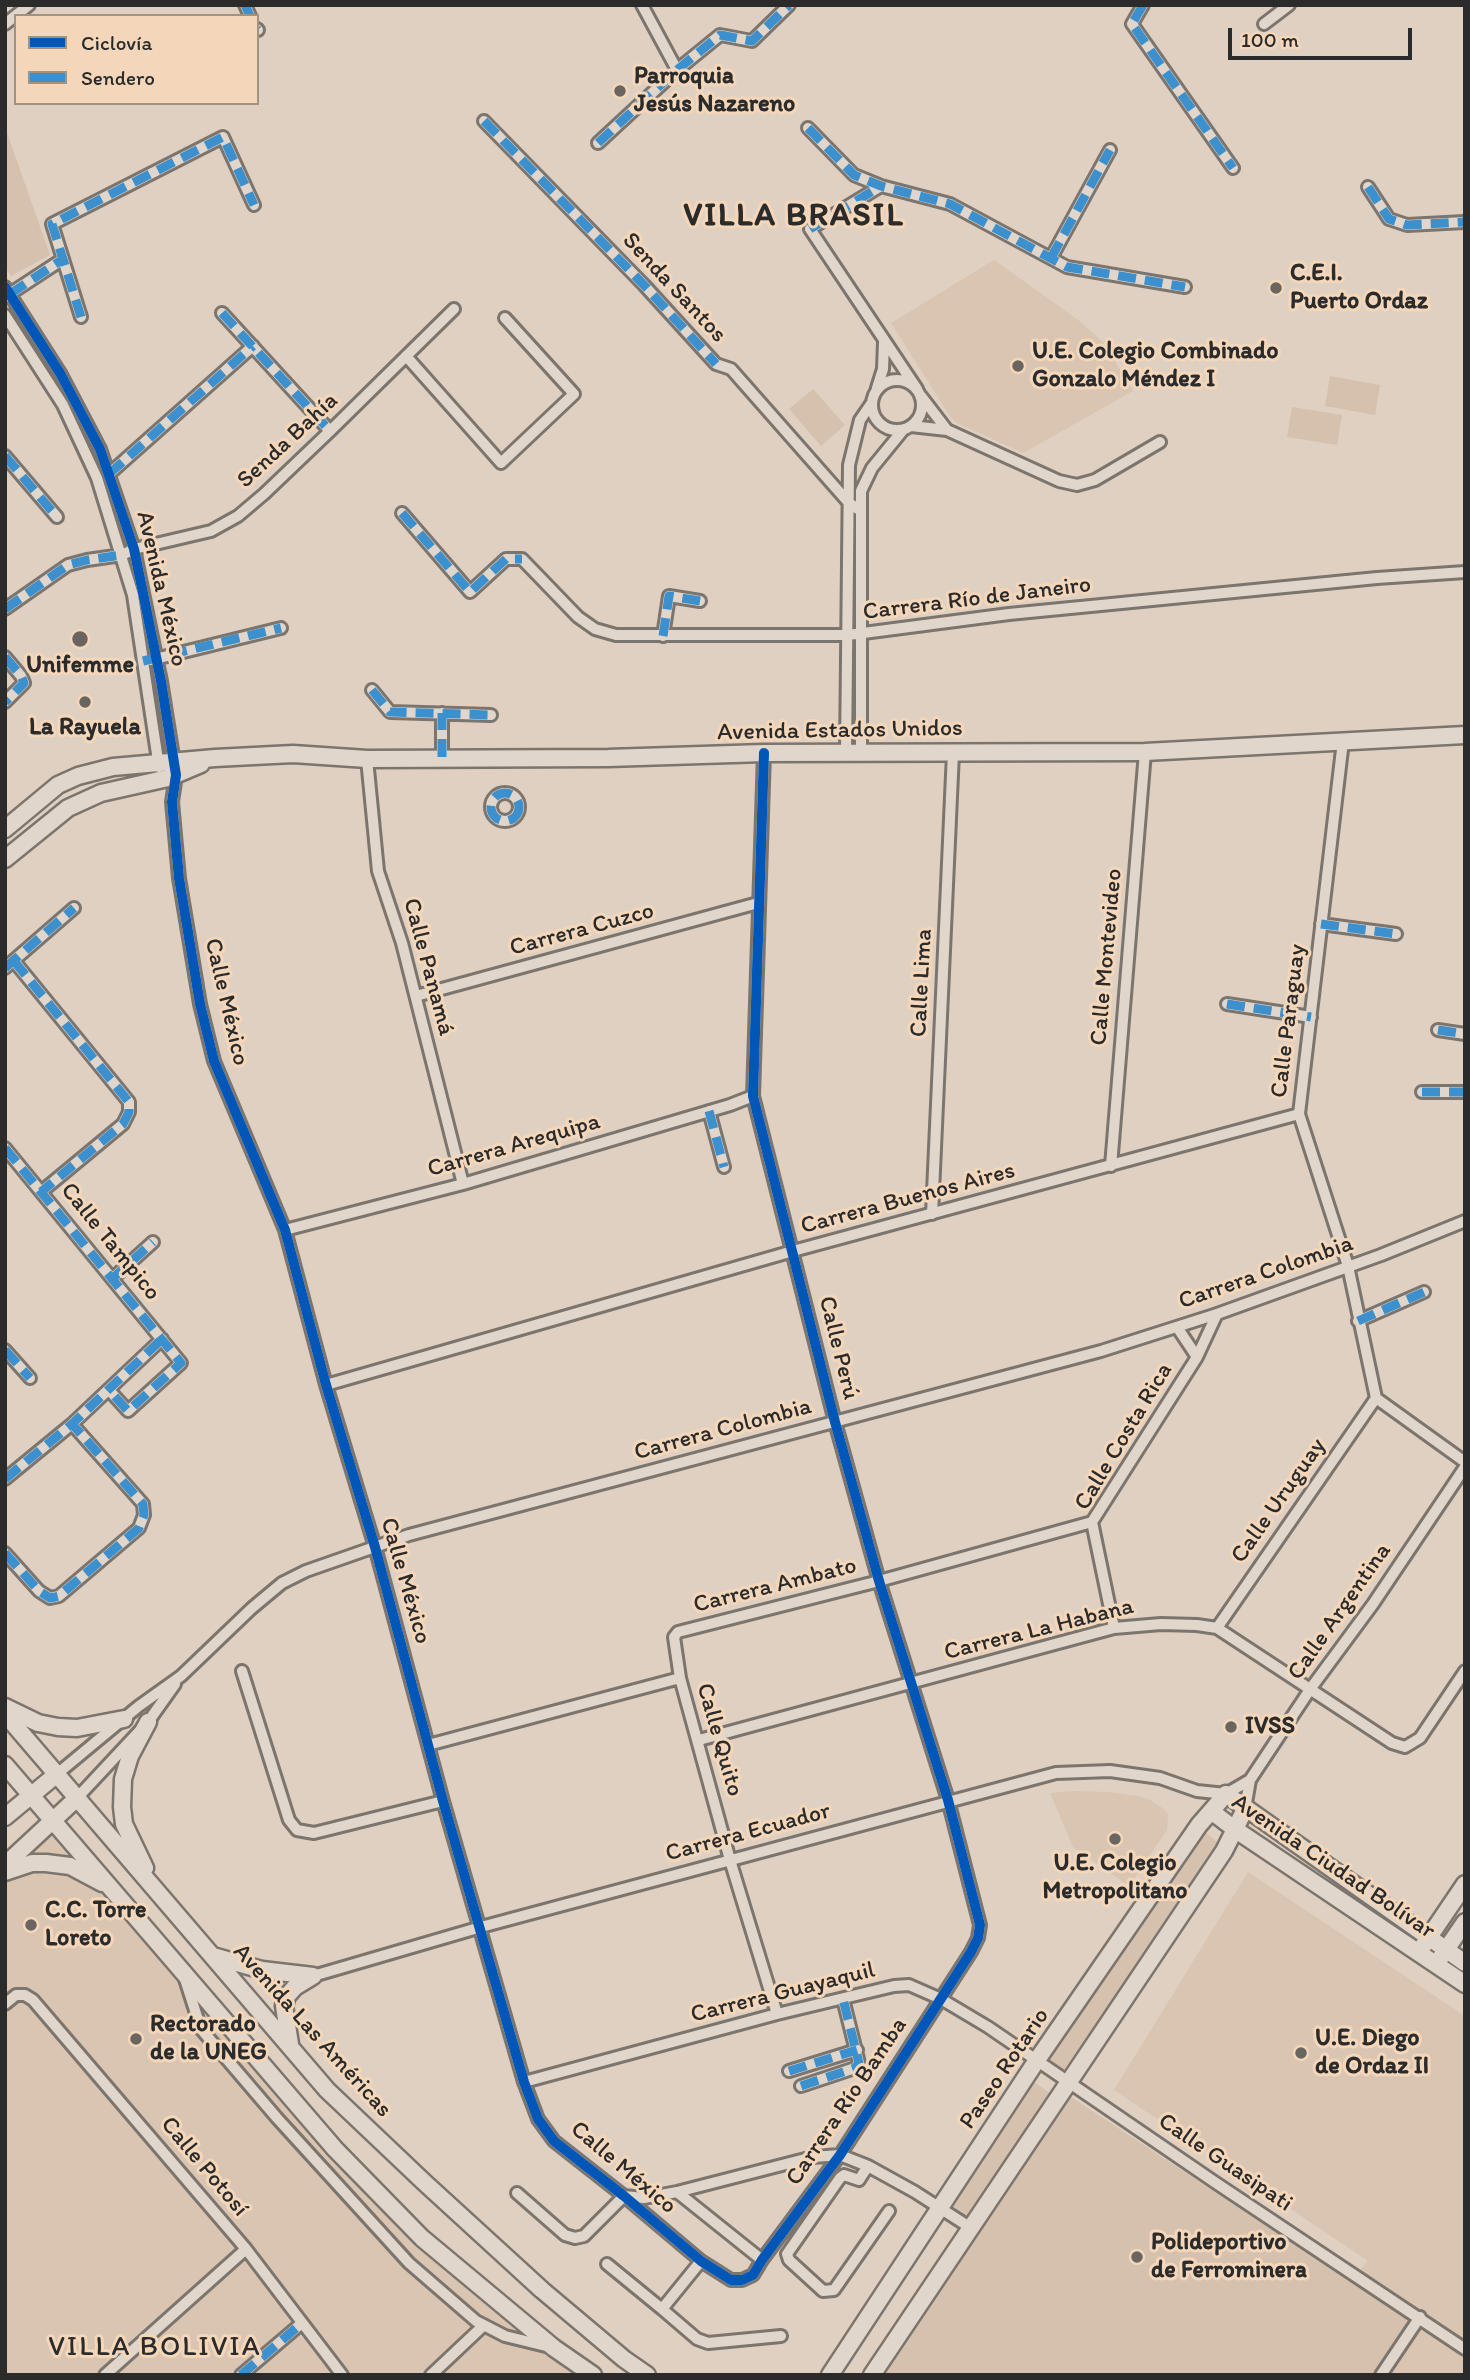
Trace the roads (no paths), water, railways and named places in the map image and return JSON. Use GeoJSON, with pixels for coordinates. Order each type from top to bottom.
{"type":"FeatureCollection","features":[{"type":"Feature","properties":{"kind":"street"},"geometry":{"type":"LineString","coordinates":[[642,5],[677,70]]}},
{"type":"Feature","properties":{"kind":"street"},"geometry":{"type":"LineString","coordinates":[[598,143],[677,70],[720,35],[752,41],[789,5]]}},
{"type":"Feature","properties":{"kind":"street"},"geometry":{"type":"LineString","coordinates":[[1143,5],[1132,24],[1233,168]]}},
{"type":"Feature","properties":{"kind":"street"},"geometry":{"type":"LineString","coordinates":[[1264,24],[1289,5]]}},
{"type":"Feature","properties":{"kind":"street","name":"Senda Santos"},"geometry":{"type":"LineString","coordinates":[[484,121],[644,285],[716,364],[731,369],[849,503],[861,511]]}},
{"type":"Feature","properties":{"kind":"street"},"geometry":{"type":"LineString","coordinates":[[808,128],[854,176],[950,204],[1067,267],[1185,287]]}},
{"type":"Feature","properties":{"kind":"street"},"geometry":{"type":"LineString","coordinates":[[81,317],[52,224],[222,137],[254,205]]}},
{"type":"Feature","properties":{"kind":"street"},"geometry":{"type":"LineString","coordinates":[[1051,258],[1110,150]]}},
{"type":"Feature","properties":{"kind":"street"},"geometry":{"type":"LineString","coordinates":[[881,186],[810,229],[884,342],[947,430]]}},
{"type":"Feature","properties":{"kind":"street"},"geometry":{"type":"LineString","coordinates":[[1368,187],[1389,219],[1406,225],[1465,222]]}},
{"type":"Feature","properties":{"kind":"street"},"geometry":{"type":"LineString","coordinates":[[7,293],[63,259]]}},
{"type":"Feature","properties":{"kind":"street","name":"Avenida México"},"geometry":{"type":"LineString","coordinates":[[7,293],[60,373],[100,449],[134,549],[157,658],[172,802]]}},
{"type":"Feature","properties":{"kind":"street","name":"Senda Bahía"},"geometry":{"type":"LineString","coordinates":[[122,555],[134,549],[211,531],[238,516],[330,431],[454,309]]}},
{"type":"Feature","properties":{"kind":"street"},"geometry":{"type":"LineString","coordinates":[[222,313],[330,431]]}},
{"type":"Feature","properties":{"kind":"street","name":"Avenida México"},"geometry":{"type":"LineString","coordinates":[[5,315],[63,405],[97,478],[133,595],[143,662],[167,769]]}},
{"type":"Feature","properties":{"kind":"street"},"geometry":{"type":"LineString","coordinates":[[406,356],[501,463],[574,394],[506,318]]}},
{"type":"Feature","properties":{"kind":"street"},"geometry":{"type":"LineString","coordinates":[[854,754],[848,635],[849,465],[860,420],[871,404],[883,369],[884,342]]}},
{"type":"Feature","properties":{"kind":"street"},"geometry":{"type":"LineString","coordinates":[[109,474],[253,346]]}},
{"type":"Feature","properties":{"kind":"street"},"geometry":{"type":"LineString","coordinates":[[854,754],[862,633],[861,491],[872,468],[921,413],[919,393],[910,383],[892,379],[877,388]]}},
{"type":"Feature","properties":{"kind":"street"},"geometry":{"type":"LineString","coordinates":[[871,404],[875,419],[887,429],[947,430],[1059,481],[1077,485],[1095,480],[1160,442]]}},
{"type":"Feature","properties":{"kind":"street"},"geometry":{"type":"LineString","coordinates":[[5,456],[58,517]]}},
{"type":"Feature","properties":{"kind":"street","name":"Carrera Río de Janeiro"},"geometry":{"type":"LineString","coordinates":[[401,513],[470,592],[506,559],[522,559],[578,617],[595,629],[616,635],[848,635],[1009,614],[1465,572]]}},
{"type":"Feature","properties":{"kind":"street"},"geometry":{"type":"LineString","coordinates":[[5,609],[68,565],[87,559],[122,555]]}},
{"type":"Feature","properties":{"kind":"street"},"geometry":{"type":"LineString","coordinates":[[663,636],[669,596],[700,601]]}},
{"type":"Feature","properties":{"kind":"street"},"geometry":{"type":"LineString","coordinates":[[143,662],[281,628]]}},
{"type":"Feature","properties":{"kind":"street"},"geometry":{"type":"LineString","coordinates":[[5,657],[21,676],[23,683],[5,702]]}},
{"type":"Feature","properties":{"kind":"street"},"geometry":{"type":"LineString","coordinates":[[372,690],[390,712],[491,715]]}},
{"type":"Feature","properties":{"kind":"street"},"geometry":{"type":"LineString","coordinates":[[442,713],[442,757]]}},
{"type":"Feature","properties":{"kind":"street","name":"Avenida Estados Unidos"},"geometry":{"type":"LineString","coordinates":[[5,859],[68,808],[167,769],[215,758],[293,754],[367,759],[608,758],[764,753],[1144,752],[1465,735]]}},
{"type":"Feature","properties":{"kind":"street","name":"Calle Paraguay"},"geometry":{"type":"LineString","coordinates":[[1343,741],[1299,1114],[1348,1266],[1376,1398]]}},
{"type":"Feature","properties":{"kind":"street","name":"Calle Lima"},"geometry":{"type":"LineString","coordinates":[[932,1214],[953,752]]}},
{"type":"Feature","properties":{"kind":"street","name":"Calle Montevideo"},"geometry":{"type":"LineString","coordinates":[[1111,1166],[1144,752]]}},
{"type":"Feature","properties":{"kind":"street","name":"Calle Perú"},"geometry":{"type":"LineString","coordinates":[[764,753],[753,1096],[835,1422],[879,1581],[909,1684],[948,1800],[980,1925],[978,1938]]}},
{"type":"Feature","properties":{"kind":"street","name":"Calle Panamá"},"geometry":{"type":"LineString","coordinates":[[367,759],[378,871],[402,943],[463,1184]]}},
{"type":"Feature","properties":{"kind":"street","name":"Avenida Estados Unidos"},"geometry":{"type":"LineString","coordinates":[[5,829],[58,785],[78,776],[113,767],[167,769]]}},
{"type":"Feature","properties":{"kind":"street","name":"Calle México"},"geometry":{"type":"LineString","coordinates":[[172,802],[179,878],[200,1004],[214,1061],[285,1230],[326,1385],[375,1547],[443,1801],[524,2082],[538,2119],[554,2141],[701,2261],[732,2280],[742,2280]]}},
{"type":"Feature","properties":{"kind":"street","name":"Carrera Cuzco"},"geometry":{"type":"LineString","coordinates":[[416,996],[758,904]]}},
{"type":"Feature","properties":{"kind":"street"},"geometry":{"type":"LineString","coordinates":[[41,1192],[122,1124],[129,1112],[129,1102],[10,964],[74,908]]}},
{"type":"Feature","properties":{"kind":"street"},"geometry":{"type":"LineString","coordinates":[[1321,924],[1396,934]]}},
{"type":"Feature","properties":{"kind":"street"},"geometry":{"type":"LineString","coordinates":[[1227,1004],[1311,1017]]}},
{"type":"Feature","properties":{"kind":"street"},"geometry":{"type":"LineString","coordinates":[[1438,1030],[1465,1034]]}},
{"type":"Feature","properties":{"kind":"street"},"geometry":{"type":"LineString","coordinates":[[1423,1092],[1465,1091]]}},
{"type":"Feature","properties":{"kind":"street","name":"Carrera Arequipa"},"geometry":{"type":"LineString","coordinates":[[285,1230],[463,1184],[753,1096]]}},
{"type":"Feature","properties":{"kind":"street"},"geometry":{"type":"LineString","coordinates":[[709,1111],[724,1167]]}},
{"type":"Feature","properties":{"kind":"street","name":"Carrera Buenos Aires"},"geometry":{"type":"LineString","coordinates":[[326,1385],[793,1251],[1299,1114]]}},
{"type":"Feature","properties":{"kind":"street","name":"Calle Tampico"},"geometry":{"type":"LineString","coordinates":[[5,1148],[181,1363],[128,1411],[109,1390]]}},
{"type":"Feature","properties":{"kind":"street","name":"Carrera Colombia"},"geometry":{"type":"LineString","coordinates":[[57,1774],[181,1676],[282,1583],[306,1571],[409,1535],[1101,1351],[1217,1314],[1465,1221]]}},
{"type":"Feature","properties":{"kind":"street"},"geometry":{"type":"LineString","coordinates":[[112,1279],[153,1242]]}},
{"type":"Feature","properties":{"kind":"street"},"geometry":{"type":"LineString","coordinates":[[1358,1321],[1424,1292]]}},
{"type":"Feature","properties":{"kind":"street","name":"Calle Costa Rica"},"geometry":{"type":"LineString","coordinates":[[1114,1628],[1092,1522],[1197,1357],[1217,1314]]}},
{"type":"Feature","properties":{"kind":"street"},"geometry":{"type":"LineString","coordinates":[[1177,1327],[1197,1357]]}},
{"type":"Feature","properties":{"kind":"street"},"geometry":{"type":"LineString","coordinates":[[5,1479],[72,1424],[162,1339]]}},
{"type":"Feature","properties":{"kind":"street"},"geometry":{"type":"LineString","coordinates":[[5,1350],[30,1378]]}},
{"type":"Feature","properties":{"kind":"street"},"geometry":{"type":"LineString","coordinates":[[1376,1398],[1465,1465]]}},
{"type":"Feature","properties":{"kind":"street","name":"Calle Uruguay"},"geometry":{"type":"LineString","coordinates":[[1217,1628],[1376,1398]]}},
{"type":"Feature","properties":{"kind":"street"},"geometry":{"type":"LineString","coordinates":[[5,1553],[39,1591],[50,1598],[59,1596],[139,1528],[144,1515],[143,1504],[72,1424]]}},
{"type":"Feature","properties":{"kind":"street","name":"Calle Argentina"},"geometry":{"type":"LineString","coordinates":[[1245,1809],[1250,1780],[1311,1689],[1373,1604],[1465,1465]]}},
{"type":"Feature","properties":{"kind":"street","name":"Carrera Ambato"},"geometry":{"type":"LineString","coordinates":[[674,1637],[678,1632],[879,1581],[1092,1522]]}},
{"type":"Feature","properties":{"kind":"street","name":"Carrera La Habana"},"geometry":{"type":"LineString","coordinates":[[699,1740],[1114,1628],[1161,1624],[1217,1628],[1392,1743],[1405,1746],[1420,1738],[1465,1671]]}},
{"type":"Feature","properties":{"kind":"street","name":"Calle Quito"},"geometry":{"type":"LineString","coordinates":[[674,1637],[680,1678],[730,1860],[777,2014]]}},
{"type":"Feature","properties":{"kind":"street"},"geometry":{"type":"LineString","coordinates":[[242,1671],[289,1820],[297,1830],[314,1833],[443,1801]]}},
{"type":"Feature","properties":{"kind":"street","name":"Carrera Colombia"},"geometry":{"type":"LineString","coordinates":[[77,1798],[148,1722],[181,1676]]}},
{"type":"Feature","properties":{"kind":"street"},"geometry":{"type":"LineString","coordinates":[[428,1745],[680,1678]]}},
{"type":"Feature","properties":{"kind":"street"},"geometry":{"type":"LineString","coordinates":[[5,1707],[38,1723],[58,1727],[77,1728],[124,1719]]}},
{"type":"Feature","properties":{"kind":"street","name":"Avenida Las Américas"},"geometry":{"type":"LineString","coordinates":[[5,1714],[327,2090],[553,2298],[624,2359],[648,2375]]}},
{"type":"Feature","properties":{"kind":"street"},"geometry":{"type":"LineString","coordinates":[[148,1722],[130,1756],[123,1779],[121,1807],[124,1824],[153,1886]]}},
{"type":"Feature","properties":{"kind":"street"},"geometry":{"type":"LineString","coordinates":[[5,1765],[335,2149],[422,2238],[554,2347],[593,2375]]}},
{"type":"Feature","properties":{"kind":"street","name":"Carrera Ecuador"},"geometry":{"type":"LineString","coordinates":[[313,1976],[481,1927],[1056,1773],[1110,1771],[1160,1778],[1197,1791],[1226,1794]]}},
{"type":"Feature","properties":{"kind":"street"},"geometry":{"type":"LineString","coordinates":[[5,1817],[57,1774]]}},
{"type":"Feature","properties":{"kind":"street","name":"Calle Argentina"},"geometry":{"type":"LineString","coordinates":[[1226,1794],[1250,1780]]}},
{"type":"Feature","properties":{"kind":"street"},"geometry":{"type":"LineString","coordinates":[[1197,1791],[1211,1811]]}},
{"type":"Feature","properties":{"kind":"street","name":"Avenida Ciudad Bolívar"},"geometry":{"type":"LineString","coordinates":[[1226,1794],[1465,1963]]}},
{"type":"Feature","properties":{"kind":"street","name":"Paseo Rotario"},"geometry":{"type":"LineString","coordinates":[[830,2375],[1037,2060],[1211,1811],[1226,1794]]}},
{"type":"Feature","properties":{"kind":"street"},"geometry":{"type":"LineString","coordinates":[[5,1865],[77,1798]]}},
{"type":"Feature","properties":{"kind":"street"},"geometry":{"type":"LineString","coordinates":[[872,2375],[1236,1830],[1245,1809]]}},
{"type":"Feature","properties":{"kind":"street","name":"Avenida Ciudad Bolívar"},"geometry":{"type":"LineString","coordinates":[[1211,1811],[1465,1984]]}},
{"type":"Feature","properties":{"kind":"street"},"geometry":{"type":"LineString","coordinates":[[5,1872],[32,1863],[70,1866],[99,1881],[120,1898]]}},
{"type":"Feature","properties":{"kind":"street"},"geometry":{"type":"LineString","coordinates":[[1418,1953],[1465,1884]]}},
{"type":"Feature","properties":{"kind":"street"},"geometry":{"type":"LineString","coordinates":[[1436,1964],[1465,1922]]}},
{"type":"Feature","properties":{"kind":"street","name":"Carrera Río Bamba"},"geometry":{"type":"LineString","coordinates":[[742,2280],[753,2275],[840,2155],[978,1938]]}},
{"type":"Feature","properties":{"kind":"street"},"geometry":{"type":"LineString","coordinates":[[213,1956],[262,1970],[313,1976]]}},
{"type":"Feature","properties":{"kind":"street"},"geometry":{"type":"LineString","coordinates":[[183,1973],[201,2029],[277,2118],[409,2263],[447,2298],[484,2325],[505,2336],[554,2347]]}},
{"type":"Feature","properties":{"kind":"street"},"geometry":{"type":"LineString","coordinates":[[292,2050],[284,2006],[287,1996],[295,1987],[313,1976]]}},
{"type":"Feature","properties":{"kind":"street","name":"Carrera Guayaquil"},"geometry":{"type":"LineString","coordinates":[[524,2082],[777,2014],[894,1986],[909,1985],[988,2027],[1037,2060]]}},
{"type":"Feature","properties":{"kind":"street","name":"Calle Potosí"},"geometry":{"type":"LineString","coordinates":[[5,2004],[16,1995],[25,1994],[33,2000],[246,2249],[342,2375]]}},
{"type":"Feature","properties":{"kind":"street"},"geometry":{"type":"LineString","coordinates":[[801,2087],[855,2068],[859,2063],[843,1999]]}},
{"type":"Feature","properties":{"kind":"street"},"geometry":{"type":"LineString","coordinates":[[789,2071],[857,2050]]}},
{"type":"Feature","properties":{"kind":"street","name":"Calle Guasipati"},"geometry":{"type":"LineString","coordinates":[[1037,2060],[1465,2349]]}},
{"type":"Feature","properties":{"kind":"street"},"geometry":{"type":"LineString","coordinates":[[517,2193],[565,2235],[575,2238],[584,2235],[624,2196],[645,2198],[677,2192],[813,2157],[840,2155],[868,2166],[941,2206],[971,2228]]}},
{"type":"Feature","properties":{"kind":"street"},"geometry":{"type":"LineString","coordinates":[[868,2166],[859,2180],[844,2175],[840,2178],[787,2254],[789,2260],[823,2291],[834,2290],[889,2211]]}},
{"type":"Feature","properties":{"kind":"street"},"geometry":{"type":"LineString","coordinates":[[677,2192],[762,2260]]}},
{"type":"Feature","properties":{"kind":"street"},"geometry":{"type":"LineString","coordinates":[[105,2375],[246,2249]]}},
{"type":"Feature","properties":{"kind":"street"},"geometry":{"type":"LineString","coordinates":[[662,2309],[701,2261]]}},
{"type":"Feature","properties":{"kind":"street"},"geometry":{"type":"LineString","coordinates":[[607,2264],[697,2339],[708,2343],[781,2336]]}},
{"type":"Feature","properties":{"kind":"street"},"geometry":{"type":"LineString","coordinates":[[1381,2375],[1420,2317]]}},
{"type":"Feature","properties":{"kind":"street"},"geometry":{"type":"LineString","coordinates":[[241,2375],[302,2323]]}},
{"type":"Feature","properties":{"kind":"street"},"geometry":{"type":"LineString","coordinates":[[431,2375],[484,2325]]}},
{"type":"Feature","properties":{"kind":"place","name":"Parroquia Jesús Nazareno"},"geometry":{"type":"Point","coordinates":[620,91]}},
{"type":"Feature","properties":{"kind":"place","name":"C.E.I. Puerto Ordaz"},"geometry":{"type":"Point","coordinates":[1276,288]}},
{"type":"Feature","properties":{"kind":"place","name":"U.E. Colegio Combinado Gonzalo Méndez I"},"geometry":{"type":"Point","coordinates":[1018,366]}},
{"type":"Feature","properties":{"kind":"place","name":"Unifemme"},"geometry":{"type":"Point","coordinates":[80,639]}},
{"type":"Feature","properties":{"kind":"place","name":"La Rayuela"},"geometry":{"type":"Point","coordinates":[85,702]}},
{"type":"Feature","properties":{"kind":"place","name":"IVSS"},"geometry":{"type":"Point","coordinates":[1231,1727]}},
{"type":"Feature","properties":{"kind":"place","name":"U.E. Colegio Metropolitano"},"geometry":{"type":"Point","coordinates":[1115,1839]}},
{"type":"Feature","properties":{"kind":"place","name":"C.C. Torre Loreto"},"geometry":{"type":"Point","coordinates":[31,1925]}},
{"type":"Feature","properties":{"kind":"place","name":"Rectorado de la UNEG"},"geometry":{"type":"Point","coordinates":[136,2039]}},
{"type":"Feature","properties":{"kind":"place","name":"U.E. Diego de Ordaz II"},"geometry":{"type":"Point","coordinates":[1301,2053]}},
{"type":"Feature","properties":{"kind":"place","name":"Polideportivo de Ferrominera"},"geometry":{"type":"Point","coordinates":[1137,2257]}},
{"type":"Feature","properties":{"kind":"district","name":"VILLA BRASIL"},"geometry":{"type":"Point","coordinates":[794,217]}},
{"type":"Feature","properties":{"kind":"district","name":"VILLA BOLIVIA"},"geometry":{"type":"Point","coordinates":[155,2348]}}]}
